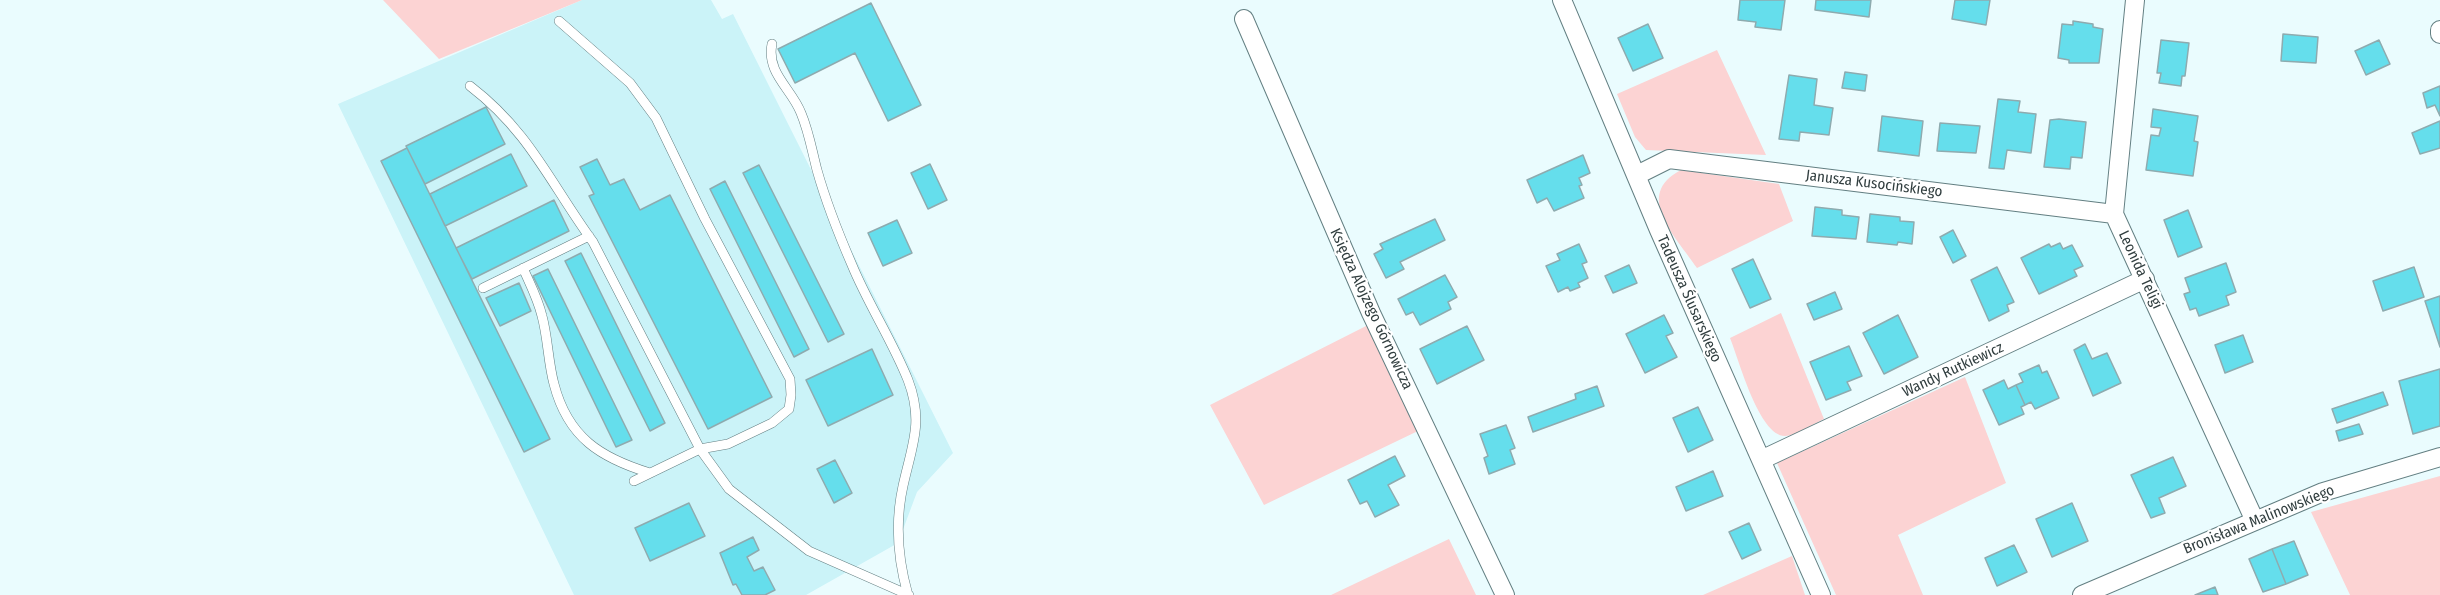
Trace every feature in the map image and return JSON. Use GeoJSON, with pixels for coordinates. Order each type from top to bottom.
{"type":"FeatureCollection","features":[{"type":"Feature","properties":{"kind":"street","name":"Tadeusza Ślusarskiego"},"geometry":{"type":"LineString","coordinates":[[1562,0],[1821,595]]}},
{"type":"Feature","properties":{"kind":"street","name":"Leonida Teligi"},"geometry":{"type":"LineString","coordinates":[[2134,0],[2114,214],[2255,521]]}},
{"type":"Feature","properties":{"kind":"street","name":"Księdza Alojzego Górnowicza"},"geometry":{"type":"LineString","coordinates":[[1244,18],[1371,312],[1505,595]]}},
{"type":"Feature","properties":{"kind":"street","name":"Janusza Kusocińskiego"},"geometry":{"type":"LineString","coordinates":[[1637,175],[1669,159],[2114,214]]}},
{"type":"Feature","properties":{"kind":"street","name":"Wandy Rutkiewicz"},"geometry":{"type":"LineString","coordinates":[[1761,460],[2145,279]]}},
{"type":"Feature","properties":{"kind":"street","name":"Bronisława Malinowskiego"},"geometry":{"type":"LineString","coordinates":[[2082,595],[2323,492],[2440,457]]}},
{"type":"Feature","properties":{"kind":"lane"},"geometry":{"type":"LineString","coordinates":[[559,21],[630,83],[656,118],[705,219],[790,379],[789,409],[772,423],[728,444],[700,449],[634,481]]}},
{"type":"Feature","properties":{"kind":"lane"},"geometry":{"type":"LineString","coordinates":[[772,44],[770,55],[774,69],[801,111],[818,173],[852,265],[906,376],[916,405],[918,421],[903,488],[898,532],[901,570],[909,595]]}},
{"type":"Feature","properties":{"kind":"lane"},"geometry":{"type":"LineString","coordinates":[[470,86],[515,125],[540,158],[573,216],[589,236],[700,449],[729,489],[809,551],[909,595]]}},
{"type":"Feature","properties":{"kind":"lane"},"geometry":{"type":"LineString","coordinates":[[483,288],[589,236]]}},
{"type":"Feature","properties":{"kind":"lane"},"geometry":{"type":"LineString","coordinates":[[524,268],[542,316],[554,385],[565,414],[581,437],[603,456],[650,473]]}},
{"type":"Feature","properties":{"kind":"shaded area"},"geometry":{"type":"Polygon","coordinates":[[[383,0],[582,0],[439,59],[383,0]]]}},
{"type":"Feature","properties":{"kind":"shaded area"},"geometry":{"type":"Polygon","coordinates":[[[582,0],[711,0],[722,19],[733,14],[953,453],[917,492],[898,543],[806,595],[574,595],[338,104],[582,0]]]}},
{"type":"Feature","properties":{"kind":"shaded area"},"geometry":{"type":"Polygon","coordinates":[[[1717,50],[1766,155],[1646,150],[1635,137],[1617,94],[1717,50]]]}},
{"type":"Feature","properties":{"kind":"shaded area"},"geometry":{"type":"Polygon","coordinates":[[[1681,170],[1779,184],[1793,221],[1697,268],[1670,230],[1659,204],[1660,192],[1667,180],[1681,170]]]}},
{"type":"Feature","properties":{"kind":"shaded area"},"geometry":{"type":"Polygon","coordinates":[[[1781,313],[1824,419],[1799,432],[1785,436],[1776,433],[1759,411],[1730,338],[1781,313]]]}},
{"type":"Feature","properties":{"kind":"shaded area"},"geometry":{"type":"Polygon","coordinates":[[[1368,325],[1420,430],[1264,505],[1210,405],[1368,325]]]}},
{"type":"Feature","properties":{"kind":"shaded area"},"geometry":{"type":"Polygon","coordinates":[[[1965,377],[2006,483],[1898,535],[1923,595],[1836,595],[1777,463],[1965,377]]]}},
{"type":"Feature","properties":{"kind":"shaded area"},"geometry":{"type":"Polygon","coordinates":[[[2440,476],[2440,595],[2350,595],[2311,512],[2440,476]]]}},
{"type":"Feature","properties":{"kind":"shaded area"},"geometry":{"type":"Polygon","coordinates":[[[1449,539],[1476,595],[1331,595],[1449,539]]]}},
{"type":"Feature","properties":{"kind":"shaded area"},"geometry":{"type":"Polygon","coordinates":[[[1792,556],[1805,595],[1703,595],[1792,556]]]}},
{"type":"Feature","properties":{"kind":"building"},"geometry":{"type":"Polygon","coordinates":[[[1740,0],[1785,0],[1781,30],[1755,27],[1756,22],[1738,20],[1740,0]]]}},
{"type":"Feature","properties":{"kind":"building"},"geometry":{"type":"Polygon","coordinates":[[[1816,0],[1871,0],[1869,17],[1815,10],[1816,0]]]}},
{"type":"Feature","properties":{"kind":"building"},"geometry":{"type":"Polygon","coordinates":[[[1955,0],[1990,0],[1986,25],[1952,19],[1955,0]]]}},
{"type":"Feature","properties":{"kind":"building"},"geometry":{"type":"Polygon","coordinates":[[[871,3],[921,105],[888,121],[855,53],[795,83],[778,49],[871,3]]]}},
{"type":"Feature","properties":{"kind":"building"},"geometry":{"type":"Polygon","coordinates":[[[2073,21],[2093,24],[2093,27],[2103,29],[2099,63],[2069,63],[2069,60],[2058,58],[2062,24],[2073,25],[2073,21]]]}},
{"type":"Feature","properties":{"kind":"building"},"geometry":{"type":"Polygon","coordinates":[[[1648,24],[1663,58],[1633,71],[1618,38],[1648,24]]]}},
{"type":"Feature","properties":{"kind":"building"},"geometry":{"type":"Polygon","coordinates":[[[2283,34],[2318,37],[2316,63],[2281,61],[2283,34]]]}},
{"type":"Feature","properties":{"kind":"building"},"geometry":{"type":"Polygon","coordinates":[[[2161,40],[2189,43],[2185,76],[2182,76],[2181,86],[2159,83],[2161,73],[2157,73],[2161,40]]]}},
{"type":"Feature","properties":{"kind":"building"},"geometry":{"type":"Polygon","coordinates":[[[2379,40],[2390,64],[2366,75],[2355,51],[2379,40]]]}},
{"type":"Feature","properties":{"kind":"building"},"geometry":{"type":"Polygon","coordinates":[[[1845,72],[1867,75],[1865,91],[1842,88],[1845,72]]]}},
{"type":"Feature","properties":{"kind":"building"},"geometry":{"type":"Polygon","coordinates":[[[1789,75],[1817,79],[1814,105],[1833,108],[1829,135],[1800,132],[1799,141],[1779,139],[1789,75]]]}},
{"type":"Feature","properties":{"kind":"building"},"geometry":{"type":"Polygon","coordinates":[[[2440,86],[2440,116],[2435,105],[2427,108],[2423,93],[2440,86]]]}},
{"type":"Feature","properties":{"kind":"building"},"geometry":{"type":"Polygon","coordinates":[[[1998,99],[2020,101],[2018,112],[2036,114],[2031,153],[2007,150],[2004,169],[1989,168],[1998,99]]]}},
{"type":"Feature","properties":{"kind":"building"},"geometry":{"type":"Polygon","coordinates":[[[486,107],[505,144],[425,184],[406,146],[486,107]]]}},
{"type":"Feature","properties":{"kind":"building"},"geometry":{"type":"Polygon","coordinates":[[[2153,109],[2198,116],[2194,141],[2198,142],[2193,176],[2146,170],[2151,135],[2159,136],[2161,128],[2151,127],[2153,109]]]}},
{"type":"Feature","properties":{"kind":"building"},"geometry":{"type":"Polygon","coordinates":[[[1882,116],[1923,121],[1919,156],[1878,151],[1882,116]]]}},
{"type":"Feature","properties":{"kind":"building"},"geometry":{"type":"Polygon","coordinates":[[[2050,120],[2086,122],[2082,158],[2071,157],[2070,169],[2044,167],[2050,120]]]}},
{"type":"Feature","properties":{"kind":"building"},"geometry":{"type":"Polygon","coordinates":[[[2440,121],[2440,148],[2420,154],[2412,133],[2440,121]]]}},
{"type":"Feature","properties":{"kind":"building"},"geometry":{"type":"Polygon","coordinates":[[[1940,123],[1980,126],[1976,153],[1937,151],[1940,123]]]}},
{"type":"Feature","properties":{"kind":"building"},"geometry":{"type":"Polygon","coordinates":[[[407,148],[550,439],[524,452],[381,161],[407,148]]]}},
{"type":"Feature","properties":{"kind":"building"},"geometry":{"type":"Polygon","coordinates":[[[511,154],[527,186],[445,226],[430,194],[511,154]]]}},
{"type":"Feature","properties":{"kind":"building"},"geometry":{"type":"Polygon","coordinates":[[[1583,155],[1590,173],[1579,178],[1582,185],[1579,186],[1584,198],[1554,211],[1547,198],[1537,203],[1527,180],[1583,155]]]}},
{"type":"Feature","properties":{"kind":"building"},"geometry":{"type":"Polygon","coordinates":[[[597,159],[610,185],[624,179],[640,210],[670,195],[772,397],[708,429],[589,196],[594,194],[580,167],[597,159]]]}},
{"type":"Feature","properties":{"kind":"building"},"geometry":{"type":"Polygon","coordinates":[[[930,164],[947,200],[928,209],[911,173],[930,164]]]}},
{"type":"Feature","properties":{"kind":"building"},"geometry":{"type":"Polygon","coordinates":[[[759,165],[844,334],[828,342],[743,173],[759,165]]]}},
{"type":"Feature","properties":{"kind":"building"},"geometry":{"type":"Polygon","coordinates":[[[725,181],[809,349],[794,357],[710,189],[725,181]]]}},
{"type":"Feature","properties":{"kind":"building"},"geometry":{"type":"Polygon","coordinates":[[[554,200],[569,231],[472,279],[456,248],[554,200]]]}},
{"type":"Feature","properties":{"kind":"building"},"geometry":{"type":"Polygon","coordinates":[[[1815,207],[1842,210],[1842,215],[1859,217],[1856,239],[1812,236],[1815,207]]]}},
{"type":"Feature","properties":{"kind":"building"},"geometry":{"type":"Polygon","coordinates":[[[2188,210],[2202,247],[2178,257],[2164,220],[2188,210]]]}},
{"type":"Feature","properties":{"kind":"building"},"geometry":{"type":"Polygon","coordinates":[[[1870,214],[1900,217],[1900,221],[1914,222],[1912,244],[1867,242],[1870,214]]]}},
{"type":"Feature","properties":{"kind":"building"},"geometry":{"type":"Polygon","coordinates":[[[1435,219],[1445,240],[1400,262],[1404,269],[1386,278],[1374,254],[1383,249],[1380,244],[1435,219]]]}},
{"type":"Feature","properties":{"kind":"building"},"geometry":{"type":"Polygon","coordinates":[[[897,220],[912,253],[883,266],[868,233],[897,220]]]}},
{"type":"Feature","properties":{"kind":"building"},"geometry":{"type":"Polygon","coordinates":[[[1953,230],[1966,256],[1953,263],[1940,237],[1953,230]]]}},
{"type":"Feature","properties":{"kind":"building"},"geometry":{"type":"Polygon","coordinates":[[[2060,243],[2063,249],[2072,245],[2083,266],[2074,270],[2077,276],[2039,294],[2021,258],[2049,244],[2051,247],[2060,243]]]}},
{"type":"Feature","properties":{"kind":"building"},"geometry":{"type":"Polygon","coordinates":[[[1579,244],[1587,262],[1582,264],[1588,278],[1578,283],[1580,287],[1570,291],[1568,287],[1558,292],[1546,266],[1560,260],[1557,254],[1579,244]]]}},
{"type":"Feature","properties":{"kind":"building"},"geometry":{"type":"Polygon","coordinates":[[[581,253],[665,423],[650,431],[565,261],[581,253]]]}},
{"type":"Feature","properties":{"kind":"building"},"geometry":{"type":"Polygon","coordinates":[[[1753,259],[1771,299],[1750,308],[1732,269],[1753,259]]]}},
{"type":"Feature","properties":{"kind":"building"},"geometry":{"type":"Polygon","coordinates":[[[2226,263],[2236,292],[2226,296],[2229,305],[2199,316],[2196,308],[2190,310],[2184,294],[2190,292],[2185,278],[2226,263]]]}},
{"type":"Feature","properties":{"kind":"building"},"geometry":{"type":"Polygon","coordinates":[[[1629,265],[1637,283],[1613,293],[1605,276],[1629,265]]]}},
{"type":"Feature","properties":{"kind":"building"},"geometry":{"type":"Polygon","coordinates":[[[1997,267],[2014,302],[2007,305],[2009,311],[1989,321],[1971,280],[1997,267]]]}},
{"type":"Feature","properties":{"kind":"building"},"geometry":{"type":"Polygon","coordinates":[[[2414,267],[2424,297],[2383,311],[2373,281],[2414,267]]]}},
{"type":"Feature","properties":{"kind":"building"},"geometry":{"type":"Polygon","coordinates":[[[548,269],[632,440],[616,447],[533,276],[548,269]]]}},
{"type":"Feature","properties":{"kind":"building"},"geometry":{"type":"Polygon","coordinates":[[[1445,275],[1457,297],[1448,302],[1451,309],[1420,325],[1413,312],[1406,315],[1398,299],[1445,275]]]}},
{"type":"Feature","properties":{"kind":"building"},"geometry":{"type":"Polygon","coordinates":[[[519,283],[531,311],[500,326],[486,298],[519,283]]]}},
{"type":"Feature","properties":{"kind":"building"},"geometry":{"type":"Polygon","coordinates":[[[1835,292],[1842,309],[1814,320],[1807,304],[1835,292]]]}},
{"type":"Feature","properties":{"kind":"building"},"geometry":{"type":"Polygon","coordinates":[[[2440,296],[2440,347],[2425,301],[2440,296]]]}},
{"type":"Feature","properties":{"kind":"building"},"geometry":{"type":"Polygon","coordinates":[[[1664,315],[1673,333],[1666,336],[1677,357],[1645,373],[1626,334],[1664,315]]]}},
{"type":"Feature","properties":{"kind":"building"},"geometry":{"type":"Polygon","coordinates":[[[1898,315],[1918,357],[1884,374],[1863,333],[1898,315]]]}},
{"type":"Feature","properties":{"kind":"building"},"geometry":{"type":"Polygon","coordinates":[[[1467,326],[1484,360],[1437,384],[1420,349],[1467,326]]]}},
{"type":"Feature","properties":{"kind":"building"},"geometry":{"type":"Polygon","coordinates":[[[2243,335],[2253,362],[2225,373],[2215,345],[2243,335]]]}},
{"type":"Feature","properties":{"kind":"building"},"geometry":{"type":"Polygon","coordinates":[[[2085,344],[2092,359],[2107,353],[2121,383],[2093,396],[2074,350],[2085,344]]]}},
{"type":"Feature","properties":{"kind":"building"},"geometry":{"type":"Polygon","coordinates":[[[1849,346],[1862,376],[1847,382],[1851,390],[1826,400],[1810,362],[1849,346]]]}},
{"type":"Feature","properties":{"kind":"building"},"geometry":{"type":"Polygon","coordinates":[[[872,349],[893,395],[828,426],[806,380],[872,349]]]}},
{"type":"Feature","properties":{"kind":"building"},"geometry":{"type":"Polygon","coordinates":[[[2039,365],[2042,373],[2047,371],[2059,398],[2035,409],[2031,402],[2025,405],[2016,385],[2023,382],[2019,374],[2039,365]]]}},
{"type":"Feature","properties":{"kind":"building"},"geometry":{"type":"Polygon","coordinates":[[[2440,369],[2440,426],[2413,434],[2399,381],[2440,369]]]}},
{"type":"Feature","properties":{"kind":"building"},"geometry":{"type":"Polygon","coordinates":[[[2004,380],[2008,389],[2016,385],[2025,405],[2021,407],[2024,414],[1999,425],[1983,390],[2004,380]]]}},
{"type":"Feature","properties":{"kind":"building"},"geometry":{"type":"Polygon","coordinates":[[[1597,386],[1604,406],[1533,432],[1528,417],[1576,399],[1575,394],[1597,386]]]}},
{"type":"Feature","properties":{"kind":"building"},"geometry":{"type":"Polygon","coordinates":[[[2383,392],[2388,405],[2337,423],[2332,409],[2383,392]]]}},
{"type":"Feature","properties":{"kind":"building"},"geometry":{"type":"Polygon","coordinates":[[[1698,407],[1713,440],[1688,452],[1673,418],[1698,407]]]}},
{"type":"Feature","properties":{"kind":"building"},"geometry":{"type":"Polygon","coordinates":[[[2359,424],[2363,434],[2339,441],[2336,431],[2359,424]]]}},
{"type":"Feature","properties":{"kind":"building"},"geometry":{"type":"Polygon","coordinates":[[[1506,425],[1515,448],[1510,450],[1515,464],[1489,474],[1484,458],[1488,456],[1480,434],[1506,425]]]}},
{"type":"Feature","properties":{"kind":"building"},"geometry":{"type":"Polygon","coordinates":[[[1395,456],[1405,476],[1388,485],[1399,505],[1375,517],[1367,501],[1360,504],[1348,480],[1395,456]]]}},
{"type":"Feature","properties":{"kind":"building"},"geometry":{"type":"Polygon","coordinates":[[[2173,457],[2186,486],[2159,498],[2165,513],[2151,518],[2131,475],[2173,457]]]}},
{"type":"Feature","properties":{"kind":"building"},"geometry":{"type":"Polygon","coordinates":[[[835,460],[852,493],[834,503],[817,469],[835,460]]]}},
{"type":"Feature","properties":{"kind":"building"},"geometry":{"type":"Polygon","coordinates":[[[1713,471],[1723,496],[1686,511],[1676,487],[1713,471]]]}},
{"type":"Feature","properties":{"kind":"building"},"geometry":{"type":"Polygon","coordinates":[[[689,503],[705,536],[650,561],[635,528],[689,503]]]}},
{"type":"Feature","properties":{"kind":"building"},"geometry":{"type":"Polygon","coordinates":[[[2072,503],[2088,541],[2052,557],[2036,519],[2072,503]]]}},
{"type":"Feature","properties":{"kind":"building"},"geometry":{"type":"Polygon","coordinates":[[[1749,523],[1761,550],[1742,559],[1729,532],[1749,523]]]}},
{"type":"Feature","properties":{"kind":"building"},"geometry":{"type":"Polygon","coordinates":[[[753,537],[759,550],[747,557],[754,571],[763,567],[775,590],[765,595],[742,595],[736,584],[733,585],[720,553],[753,537]]]}},
{"type":"Feature","properties":{"kind":"building"},"geometry":{"type":"Polygon","coordinates":[[[2294,541],[2308,575],[2286,584],[2272,549],[2294,541]]]}},
{"type":"Feature","properties":{"kind":"building"},"geometry":{"type":"Polygon","coordinates":[[[2014,545],[2027,572],[1997,586],[1985,558],[2014,545]]]}},
{"type":"Feature","properties":{"kind":"building"},"geometry":{"type":"Polygon","coordinates":[[[2272,549],[2286,584],[2263,592],[2249,559],[2272,549]]]}},
{"type":"Feature","properties":{"kind":"building"},"geometry":{"type":"Polygon","coordinates":[[[2215,587],[2218,595],[2195,595],[2215,587]]]}}]}
